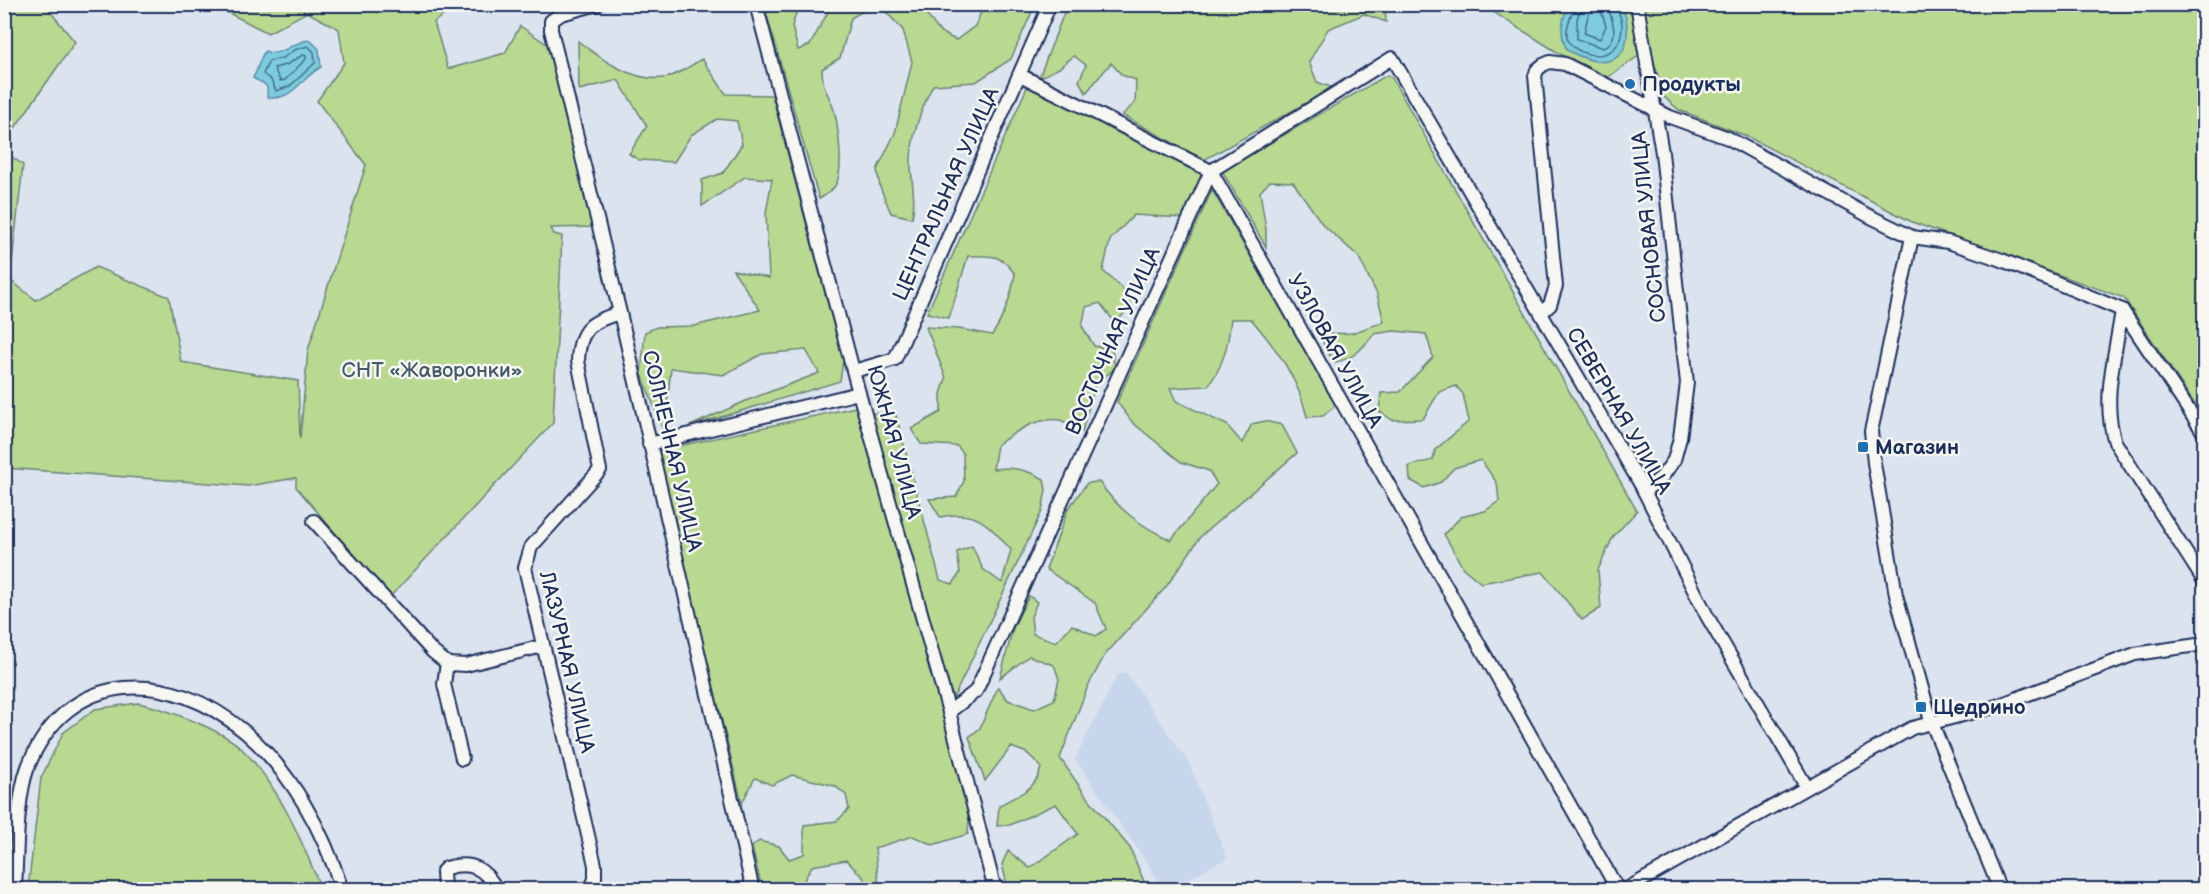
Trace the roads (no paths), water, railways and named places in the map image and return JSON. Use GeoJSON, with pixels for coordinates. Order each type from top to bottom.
{"type":"FeatureCollection","features":[{"type":"Feature","properties":{"kind":"street","name":"СОЛНЕЧНАЯ УЛИЦА"},"geometry":{"type":"LineString","coordinates":[[598,4],[561,14],[551,21],[553,40],[620,313],[753,890]]}},
{"type":"Feature","properties":{"kind":"street","name":"ЮЖНАЯ УЛИЦА"},"geometry":{"type":"LineString","coordinates":[[756,4],[859,393],[949,712],[995,890]]}},
{"type":"Feature","properties":{"kind":"street","name":"ЦЕНТРАЛЬНАЯ УЛИЦА"},"geometry":{"type":"LineString","coordinates":[[854,371],[895,359],[1050,4]]}},
{"type":"Feature","properties":{"kind":"street"},"geometry":{"type":"LineString","coordinates":[[1637,4],[1653,107],[1670,117],[1728,138],[1912,237],[1948,242],[2002,260],[2122,310],[2205,434]]}},
{"type":"Feature","properties":{"kind":"street","name":"СЕВЕРНАЯ УЛИЦА"},"geometry":{"type":"LineString","coordinates":[[1211,171],[1392,58],[1644,491],[1707,616],[1806,786]]}},
{"type":"Feature","properties":{"kind":"street","name":"СОСНОВАЯ УЛИЦА"},"geometry":{"type":"LineString","coordinates":[[1541,313],[1550,305],[1557,286],[1537,70],[1550,62],[1565,64],[1653,107],[1662,153],[1686,393],[1680,438],[1671,466],[1644,491]]}},
{"type":"Feature","properties":{"kind":"street"},"geometry":{"type":"LineString","coordinates":[[1020,75],[1211,171]]}},
{"type":"Feature","properties":{"kind":"street","name":"ВОСТОЧНАЯ УЛИЦА"},"geometry":{"type":"LineString","coordinates":[[949,712],[976,691],[1211,171]]}},
{"type":"Feature","properties":{"kind":"street","name":"УЗЛОВАЯ УЛИЦА"},"geometry":{"type":"LineString","coordinates":[[1211,171],[1618,890]]}},
{"type":"Feature","properties":{"kind":"street"},"geometry":{"type":"LineString","coordinates":[[1912,237],[1874,418],[1872,442],[1896,595],[1931,721],[2000,890]]}},
{"type":"Feature","properties":{"kind":"street"},"geometry":{"type":"LineString","coordinates":[[2122,310],[2108,407],[2109,423],[2115,442],[2205,581]]}},
{"type":"Feature","properties":{"kind":"street","name":"ЛАЗУРНАЯ УЛИЦА"},"geometry":{"type":"LineString","coordinates":[[590,890],[595,879],[595,866],[525,568],[526,557],[531,548],[600,470],[579,361],[579,349],[582,336],[597,319],[620,313]]}},
{"type":"Feature","properties":{"kind":"street"},"geometry":{"type":"LineString","coordinates":[[650,444],[859,393]]}},
{"type":"Feature","properties":{"kind":"street"},"geometry":{"type":"LineString","coordinates":[[314,521],[433,652],[447,663],[466,665],[543,646]]}},
{"type":"Feature","properties":{"kind":"street"},"geometry":{"type":"LineString","coordinates":[[1625,890],[1906,731],[1931,721],[1946,721],[1994,707],[2135,654],[2205,644]]}},
{"type":"Feature","properties":{"kind":"street"},"geometry":{"type":"LineString","coordinates":[[447,663],[444,684],[462,759]]}},
{"type":"Feature","properties":{"kind":"street"},"geometry":{"type":"LineString","coordinates":[[15,890],[23,787],[27,770],[38,748],[53,724],[74,705],[98,692],[125,687],[151,688],[182,696],[218,713],[246,732],[305,806],[324,843],[342,890]]}},
{"type":"Feature","properties":{"kind":"street"},"geometry":{"type":"LineString","coordinates":[[444,890],[443,871],[446,868],[470,865],[482,869],[497,890]]}},
{"type":"Feature","properties":{"kind":"water"},"geometry":{"type":"Polygon","coordinates":[[[1569,5],[1621,5],[1626,20],[1627,37],[1625,45],[1616,58],[1603,62],[1586,59],[1567,50],[1562,27],[1569,5]]]}},
{"type":"Feature","properties":{"kind":"water"},"geometry":{"type":"Polygon","coordinates":[[[310,40],[319,49],[321,67],[290,93],[275,98],[267,97],[266,86],[253,78],[265,51],[271,53],[282,51],[310,40]]]}},
{"type":"Feature","properties":{"kind":"place","name":"Продукты"},"geometry":{"type":"Point","coordinates":[1630,84]}},
{"type":"Feature","properties":{"kind":"place","name":"Магазин"},"geometry":{"type":"Point","coordinates":[1863,447]}},
{"type":"Feature","properties":{"kind":"place","name":"Щедрино"},"geometry":{"type":"Point","coordinates":[1921,707]}},
{"type":"Feature","properties":{"kind":"park label","name":"СНТ «Жаворонки»"},"geometry":{"type":"Point","coordinates":[432,370]}}]}
